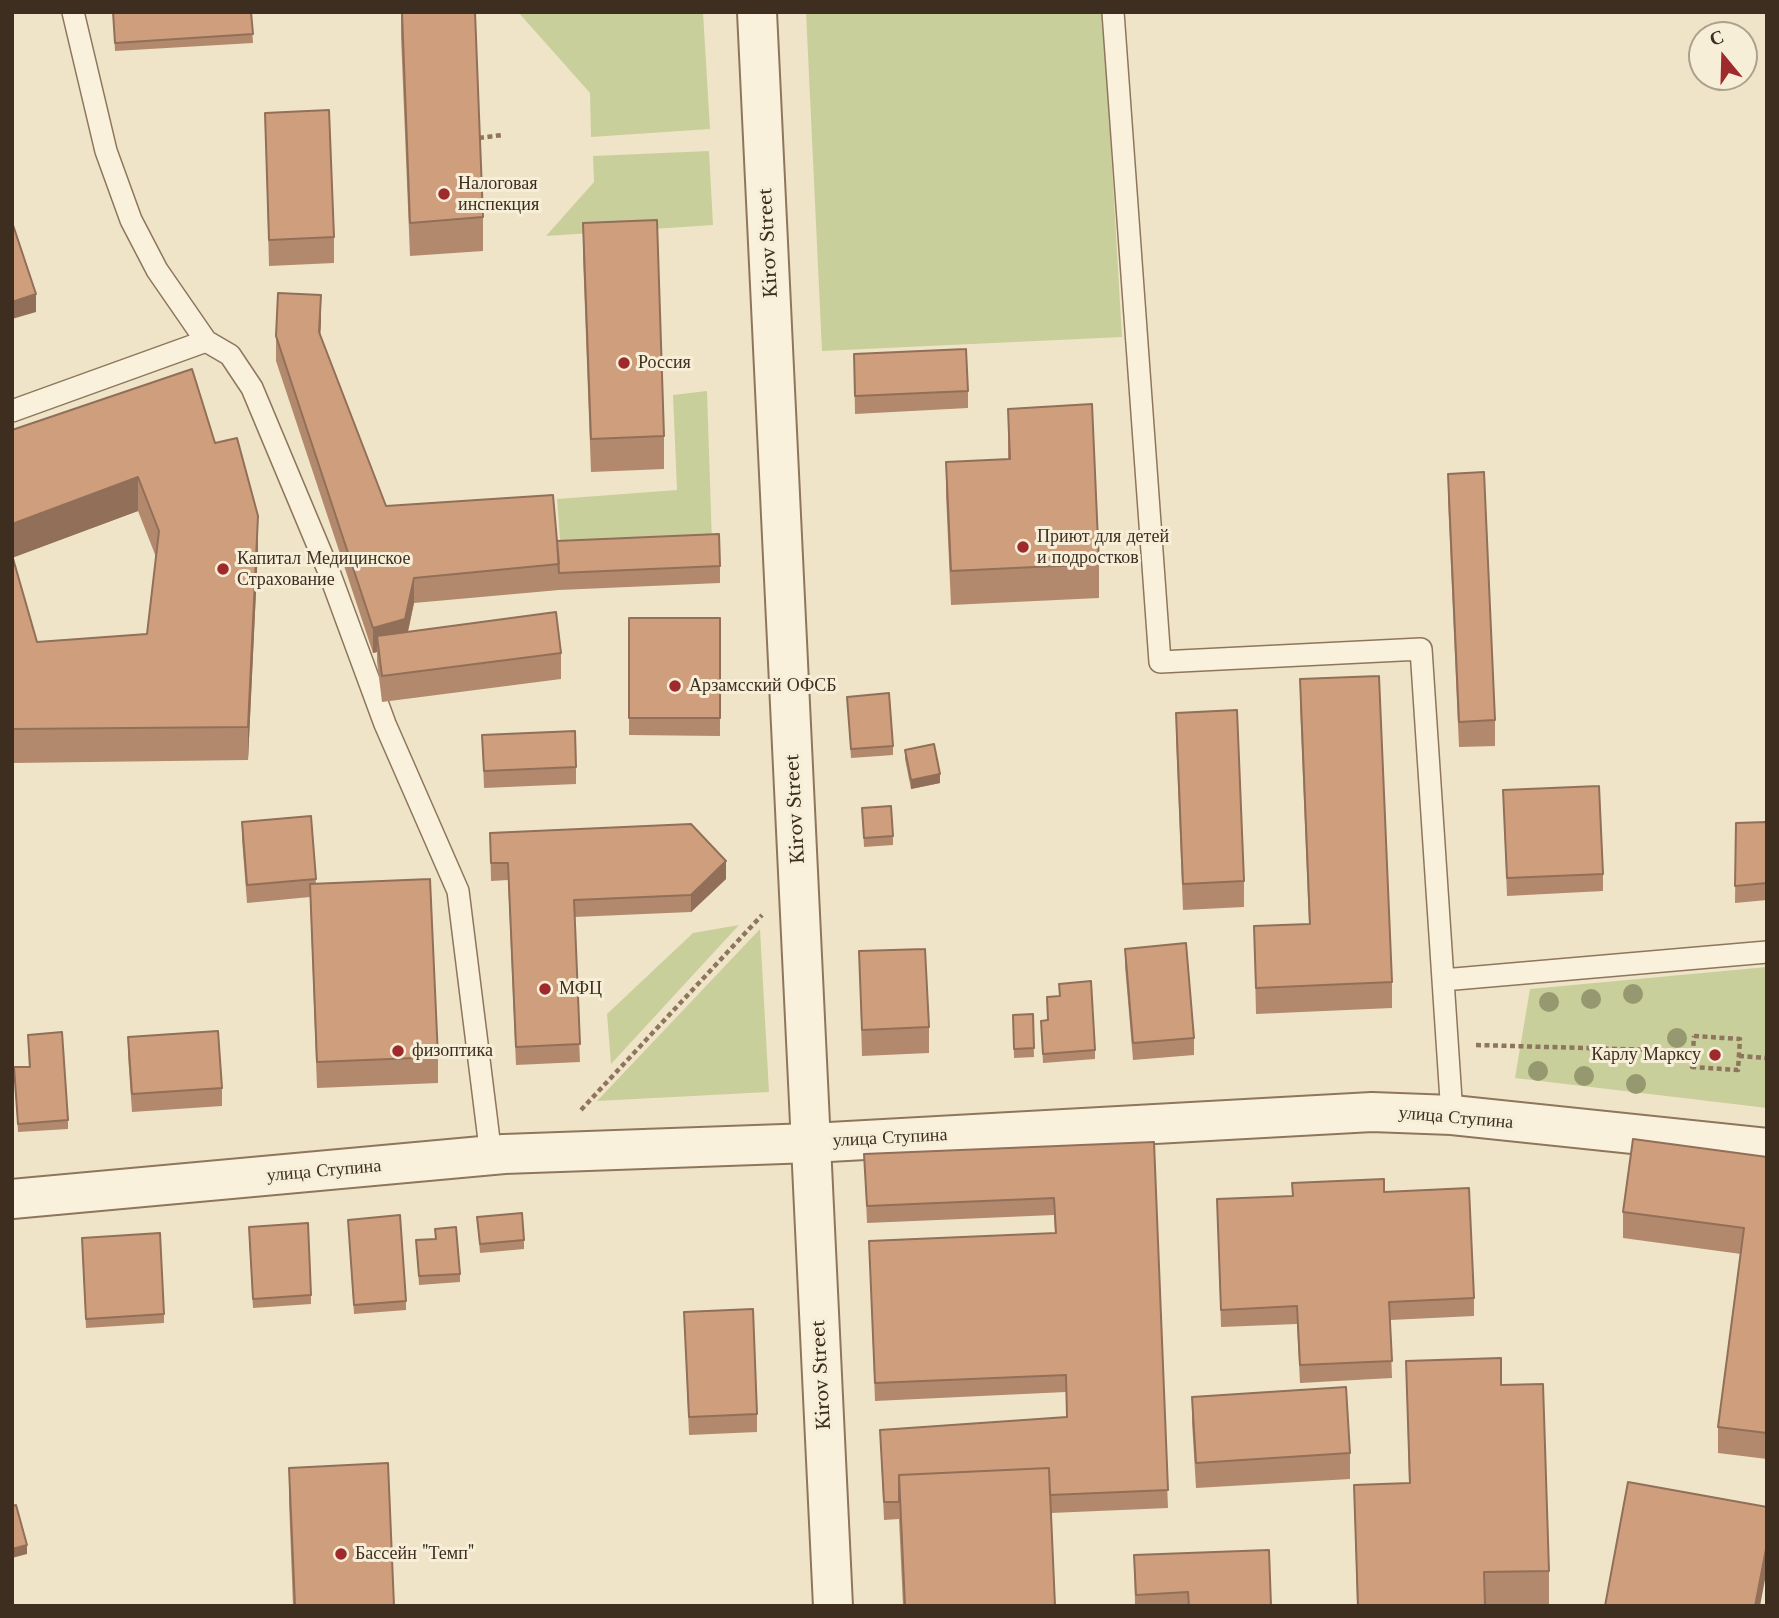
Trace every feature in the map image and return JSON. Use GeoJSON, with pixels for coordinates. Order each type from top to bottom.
{"type":"FeatureCollection","features":[{"type":"Feature","properties":{"kind":"street","name":"Kirov Street"},"geometry":{"type":"LineString","coordinates":[[757,12],[833,1606]]}},
{"type":"Feature","properties":{"kind":"street","name":"улица Ступина"},"geometry":{"type":"LineString","coordinates":[[12,1199],[491,1156],[811,1143],[1372,1112],[1452,1115],[1767,1148]]}},
{"type":"Feature","properties":{"kind":"lane"},"geometry":{"type":"LineString","coordinates":[[72,12],[106,151],[131,220],[157,270],[206,341],[230,355],[252,388],[329,572],[385,724],[458,891],[491,1156]]}},
{"type":"Feature","properties":{"kind":"lane"},"geometry":{"type":"LineString","coordinates":[[1113,12],[1160,662],[1421,649],[1452,1115]]}},
{"type":"Feature","properties":{"kind":"lane"},"geometry":{"type":"LineString","coordinates":[[12,411],[206,341]]}},
{"type":"Feature","properties":{"kind":"lane"},"geometry":{"type":"LineString","coordinates":[[1443,980],[1767,952]]}},
{"type":"Feature","properties":{"kind":"path"},"geometry":{"type":"LineString","coordinates":[[479,138],[502,135]]}},
{"type":"Feature","properties":{"kind":"path"},"geometry":{"type":"LineString","coordinates":[[581,1110],[768,910]]}},
{"type":"Feature","properties":{"kind":"path"},"geometry":{"type":"LineString","coordinates":[[1694,1036],[1740,1039],[1738,1070],[1692,1067],[1693,1051],[1694,1036]]}},
{"type":"Feature","properties":{"kind":"path"},"geometry":{"type":"LineString","coordinates":[[1447,1044],[1693,1051]]}},
{"type":"Feature","properties":{"kind":"path"},"geometry":{"type":"LineString","coordinates":[[1739,1056],[1767,1058]]}},
{"type":"Feature","properties":{"kind":"green space"},"geometry":{"type":"Polygon","coordinates":[[[518,12],[703,12],[710,129],[591,137],[590,93],[518,12]]]}},
{"type":"Feature","properties":{"kind":"green space"},"geometry":{"type":"Polygon","coordinates":[[[806,12],[1103,12],[1122,337],[822,351],[806,12]]]}},
{"type":"Feature","properties":{"kind":"green space"},"geometry":{"type":"Polygon","coordinates":[[[709,151],[713,225],[546,236],[594,182],[593,156],[709,151]]]}},
{"type":"Feature","properties":{"kind":"green space"},"geometry":{"type":"Polygon","coordinates":[[[707,391],[712,543],[561,552],[557,499],[677,490],[673,395],[707,391]]]}},
{"type":"Feature","properties":{"kind":"green space"},"geometry":{"type":"Polygon","coordinates":[[[739,925],[611,1064],[607,1014],[693,933],[739,925]]]}},
{"type":"Feature","properties":{"kind":"green space"},"geometry":{"type":"Polygon","coordinates":[[[760,929],[769,1092],[597,1101],[760,929]]]}},
{"type":"Feature","properties":{"kind":"green space"},"geometry":{"type":"Polygon","coordinates":[[[1767,967],[1767,1108],[1515,1078],[1530,989],[1767,967]]]}},
{"type":"Feature","properties":{"kind":"building"},"geometry":{"type":"Polygon","coordinates":[[[113,12],[251,12],[253,34],[115,43],[113,12]]]}},
{"type":"Feature","properties":{"kind":"building","name":"Налоговая инспекция"},"geometry":{"type":"Polygon","coordinates":[[[402,12],[475,12],[483,217],[410,223],[402,12]]]}},
{"type":"Feature","properties":{"kind":"building"},"geometry":{"type":"Polygon","coordinates":[[[329,110],[334,237],[269,240],[265,113],[329,110]]]}},
{"type":"Feature","properties":{"kind":"building","name":"Россия"},"geometry":{"type":"Polygon","coordinates":[[[657,220],[664,436],[591,439],[583,223],[657,220]]]}},
{"type":"Feature","properties":{"kind":"building"},"geometry":{"type":"Polygon","coordinates":[[[12,222],[36,294],[12,302],[12,222]]]}},
{"type":"Feature","properties":{"kind":"building"},"geometry":{"type":"Polygon","coordinates":[[[278,293],[321,295],[319,332],[386,506],[553,495],[559,564],[414,578],[405,619],[373,628],[276,336],[278,293]]]}},
{"type":"Feature","properties":{"kind":"building"},"geometry":{"type":"Polygon","coordinates":[[[966,349],[968,391],[855,396],[854,354],[966,349]]]}},
{"type":"Feature","properties":{"kind":"building"},"geometry":{"type":"Polygon","coordinates":[[[192,369],[215,443],[237,438],[258,516],[248,727],[12,729],[12,555],[37,642],[147,634],[159,531],[138,477],[12,524],[12,430],[192,369]]]}},
{"type":"Feature","properties":{"kind":"building","name":"Приют для детей и подростков"},"geometry":{"type":"Polygon","coordinates":[[[1092,404],[1099,564],[951,571],[946,462],[1010,459],[1008,409],[1092,404]]]}},
{"type":"Feature","properties":{"kind":"building"},"geometry":{"type":"Polygon","coordinates":[[[1484,472],[1495,720],[1459,722],[1448,474],[1484,472]]]}},
{"type":"Feature","properties":{"kind":"building"},"geometry":{"type":"Polygon","coordinates":[[[719,534],[720,566],[559,573],[557,541],[719,534]]]}},
{"type":"Feature","properties":{"kind":"building"},"geometry":{"type":"Polygon","coordinates":[[[556,612],[561,653],[382,676],[377,636],[556,612]]]}},
{"type":"Feature","properties":{"kind":"building","name":"Арзамсский ОФСБ"},"geometry":{"type":"Polygon","coordinates":[[[629,618],[720,618],[720,718],[629,718],[629,618]]]}},
{"type":"Feature","properties":{"kind":"building"},"geometry":{"type":"Polygon","coordinates":[[[1379,676],[1392,982],[1256,988],[1254,926],[1310,924],[1300,679],[1379,676]]]}},
{"type":"Feature","properties":{"kind":"building"},"geometry":{"type":"Polygon","coordinates":[[[889,693],[893,746],[851,749],[847,697],[889,693]]]}},
{"type":"Feature","properties":{"kind":"building"},"geometry":{"type":"Polygon","coordinates":[[[1237,710],[1244,881],[1183,884],[1176,713],[1237,710]]]}},
{"type":"Feature","properties":{"kind":"building"},"geometry":{"type":"Polygon","coordinates":[[[575,731],[576,767],[484,771],[482,735],[575,731]]]}},
{"type":"Feature","properties":{"kind":"building"},"geometry":{"type":"Polygon","coordinates":[[[934,744],[940,774],[911,780],[905,750],[934,744]]]}},
{"type":"Feature","properties":{"kind":"building"},"geometry":{"type":"Polygon","coordinates":[[[1599,786],[1603,874],[1507,878],[1503,790],[1599,786]]]}},
{"type":"Feature","properties":{"kind":"building"},"geometry":{"type":"Polygon","coordinates":[[[891,806],[893,836],[864,838],[862,808],[891,806]]]}},
{"type":"Feature","properties":{"kind":"building"},"geometry":{"type":"Polygon","coordinates":[[[311,816],[316,879],[247,885],[242,822],[311,816]]]}},
{"type":"Feature","properties":{"kind":"building"},"geometry":{"type":"Polygon","coordinates":[[[1767,822],[1767,883],[1735,886],[1736,823],[1767,822]]]}},
{"type":"Feature","properties":{"kind":"building","name":"МФЦ"},"geometry":{"type":"Polygon","coordinates":[[[691,824],[726,861],[691,895],[574,900],[580,1044],[516,1047],[508,863],[491,863],[490,833],[691,824]]]}},
{"type":"Feature","properties":{"kind":"building"},"geometry":{"type":"Polygon","coordinates":[[[430,879],[438,1057],[317,1062],[310,884],[430,879]]]}},
{"type":"Feature","properties":{"kind":"building"},"geometry":{"type":"Polygon","coordinates":[[[1186,943],[1194,1038],[1133,1043],[1125,949],[1186,943]]]}},
{"type":"Feature","properties":{"kind":"building"},"geometry":{"type":"Polygon","coordinates":[[[925,949],[929,1027],[862,1030],[859,951],[925,949]]]}},
{"type":"Feature","properties":{"kind":"building"},"geometry":{"type":"Polygon","coordinates":[[[1091,981],[1095,1050],[1043,1054],[1041,1021],[1048,1020],[1047,997],[1060,996],[1059,984],[1091,981]]]}},
{"type":"Feature","properties":{"kind":"building"},"geometry":{"type":"Polygon","coordinates":[[[1033,1014],[1034,1048],[1014,1049],[1013,1015],[1033,1014]]]}},
{"type":"Feature","properties":{"kind":"building"},"geometry":{"type":"Polygon","coordinates":[[[218,1031],[222,1088],[132,1094],[128,1037],[218,1031]]]}},
{"type":"Feature","properties":{"kind":"building"},"geometry":{"type":"Polygon","coordinates":[[[62,1032],[68,1120],[18,1124],[14,1067],[30,1067],[28,1035],[62,1032]]]}},
{"type":"Feature","properties":{"kind":"building"},"geometry":{"type":"Polygon","coordinates":[[[1633,1139],[1767,1157],[1767,1433],[1718,1427],[1744,1228],[1623,1212],[1633,1139]]]}},
{"type":"Feature","properties":{"kind":"building"},"geometry":{"type":"Polygon","coordinates":[[[1154,1142],[1168,1490],[1050,1495],[1049,1468],[899,1475],[899,1502],[884,1502],[880,1430],[1067,1417],[1066,1375],[875,1383],[869,1241],[1056,1233],[1054,1198],[867,1206],[864,1154],[1154,1142]]]}},
{"type":"Feature","properties":{"kind":"building"},"geometry":{"type":"Polygon","coordinates":[[[1384,1179],[1384,1192],[1469,1188],[1474,1298],[1389,1302],[1392,1361],[1300,1365],[1297,1306],[1221,1310],[1217,1199],[1293,1196],[1292,1183],[1384,1179]]]}},
{"type":"Feature","properties":{"kind":"building"},"geometry":{"type":"Polygon","coordinates":[[[522,1213],[524,1240],[480,1244],[477,1217],[522,1213]]]}},
{"type":"Feature","properties":{"kind":"building"},"geometry":{"type":"Polygon","coordinates":[[[400,1215],[406,1301],[354,1305],[348,1220],[400,1215]]]}},
{"type":"Feature","properties":{"kind":"building"},"geometry":{"type":"Polygon","coordinates":[[[308,1223],[311,1295],[253,1299],[249,1227],[308,1223]]]}},
{"type":"Feature","properties":{"kind":"building"},"geometry":{"type":"Polygon","coordinates":[[[456,1227],[460,1274],[419,1276],[416,1240],[436,1239],[435,1229],[456,1227]]]}},
{"type":"Feature","properties":{"kind":"building"},"geometry":{"type":"Polygon","coordinates":[[[160,1233],[164,1314],[86,1319],[82,1238],[160,1233]]]}},
{"type":"Feature","properties":{"kind":"building"},"geometry":{"type":"Polygon","coordinates":[[[753,1309],[757,1414],[689,1417],[684,1312],[753,1309]]]}},
{"type":"Feature","properties":{"kind":"building"},"geometry":{"type":"Polygon","coordinates":[[[1501,1358],[1501,1385],[1543,1384],[1549,1571],[1484,1572],[1485,1606],[1358,1606],[1354,1485],[1410,1483],[1406,1361],[1501,1358]]]}},
{"type":"Feature","properties":{"kind":"building"},"geometry":{"type":"Polygon","coordinates":[[[1346,1387],[1350,1453],[1196,1463],[1192,1397],[1346,1387]]]}},
{"type":"Feature","properties":{"kind":"building","name":"Бассейн \"Темп\""},"geometry":{"type":"Polygon","coordinates":[[[388,1463],[394,1606],[295,1606],[289,1468],[388,1463]]]}},
{"type":"Feature","properties":{"kind":"building"},"geometry":{"type":"Polygon","coordinates":[[[1049,1468],[1055,1606],[905,1606],[899,1475],[1049,1468]]]}},
{"type":"Feature","properties":{"kind":"building"},"geometry":{"type":"Polygon","coordinates":[[[1628,1482],[1767,1507],[1767,1544],[1755,1606],[1605,1606],[1628,1482]]]}},
{"type":"Feature","properties":{"kind":"building"},"geometry":{"type":"Polygon","coordinates":[[[16,1505],[27,1545],[12,1549],[12,1506],[16,1505]]]}},
{"type":"Feature","properties":{"kind":"building"},"geometry":{"type":"Polygon","coordinates":[[[1269,1550],[1271,1606],[1189,1606],[1188,1592],[1136,1595],[1134,1555],[1269,1550]]]}},
{"type":"Feature","properties":{"kind":"place","name":"Налоговая инспекция"},"geometry":{"type":"Point","coordinates":[444,194]}},
{"type":"Feature","properties":{"kind":"place","name":"Россия"},"geometry":{"type":"Point","coordinates":[624,363]}},
{"type":"Feature","properties":{"kind":"place","name":"Приют для детей и подростков"},"geometry":{"type":"Point","coordinates":[1023,547]}},
{"type":"Feature","properties":{"kind":"place","name":"Капитал Медицинское Страхование"},"geometry":{"type":"Point","coordinates":[223,569]}},
{"type":"Feature","properties":{"kind":"place","name":"Арзамсский ОФСБ"},"geometry":{"type":"Point","coordinates":[675,686]}},
{"type":"Feature","properties":{"kind":"place","name":"МФЦ"},"geometry":{"type":"Point","coordinates":[545,989]}},
{"type":"Feature","properties":{"kind":"place","name":"физоптика"},"geometry":{"type":"Point","coordinates":[398,1051]}},
{"type":"Feature","properties":{"kind":"place","name":"Карлу Марксу"},"geometry":{"type":"Point","coordinates":[1715,1055]}},
{"type":"Feature","properties":{"kind":"place","name":"Бассейн \"Темп\""},"geometry":{"type":"Point","coordinates":[341,1554]}}]}
